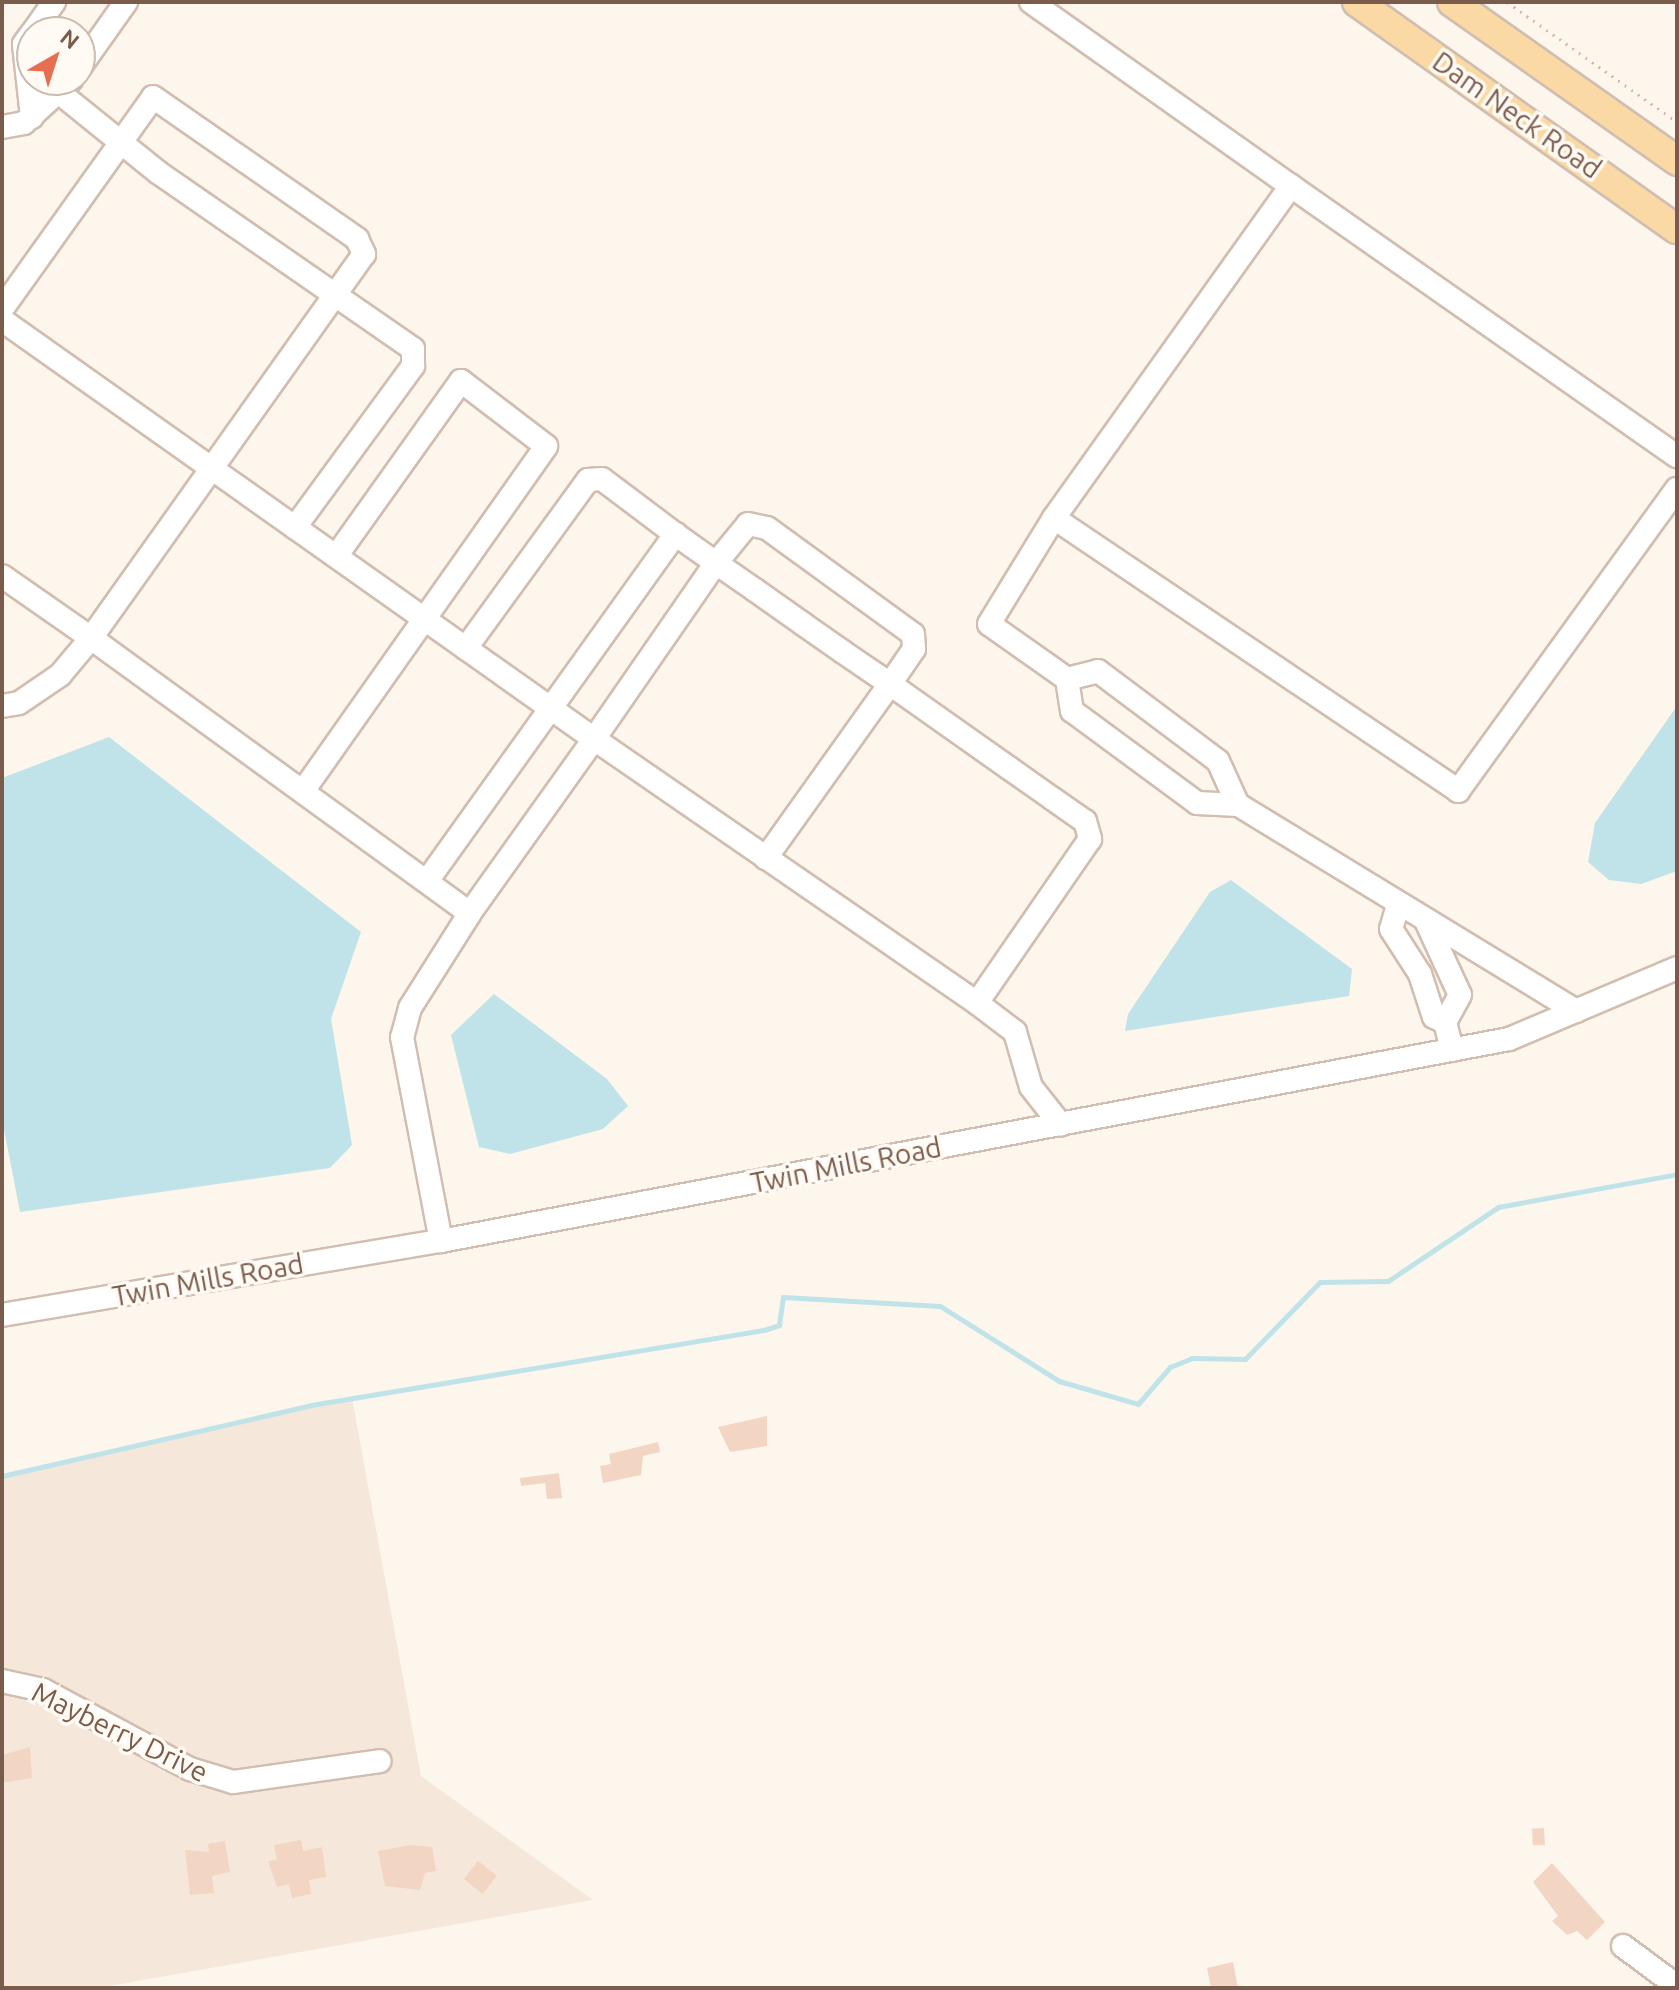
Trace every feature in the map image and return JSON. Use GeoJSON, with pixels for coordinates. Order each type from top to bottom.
{"type":"FeatureCollection","features":[{"type":"Feature","properties":{"kind":"main road","name":"Dam Neck Road"},"geometry":{"type":"LineString","coordinates":[[1357,2],[1677,229]]}},
{"type":"Feature","properties":{"kind":"main road","name":"Dam Neck Road"},"geometry":{"type":"LineString","coordinates":[[1452,2],[1677,161]]}},
{"type":"Feature","properties":{"kind":"street"},"geometry":{"type":"LineString","coordinates":[[96,44],[126,2]]}},
{"type":"Feature","properties":{"kind":"street"},"geometry":{"type":"LineString","coordinates":[[1031,2],[1677,456]]}},
{"type":"Feature","properties":{"kind":"street"},"geometry":{"type":"LineString","coordinates":[[30,96],[32,117]]}},
{"type":"Feature","properties":{"kind":"street"},"geometry":{"type":"LineString","coordinates":[[2,127],[32,117],[56,96]]}},
{"type":"Feature","properties":{"kind":"street"},"geometry":{"type":"LineString","coordinates":[[74,96],[116,141],[413,349],[413,366],[295,527]]}},
{"type":"Feature","properties":{"kind":"street"},"geometry":{"type":"LineString","coordinates":[[2,309],[116,141],[153,97],[169,105],[357,239],[364,254],[209,466],[91,638],[60,675],[2,706]]}},
{"type":"Feature","properties":{"kind":"street"},"geometry":{"type":"LineString","coordinates":[[1291,186],[1054,518],[989,624],[1067,679],[1072,711],[1197,803],[1238,805],[1576,1011]]}},
{"type":"Feature","properties":{"kind":"street"},"geometry":{"type":"LineString","coordinates":[[2,320],[594,739],[977,1003],[1015,1032],[1031,1087],[1061,1125]]}},
{"type":"Feature","properties":{"kind":"street"},"geometry":{"type":"LineString","coordinates":[[303,791],[427,620],[546,446],[461,381],[336,556]]}},
{"type":"Feature","properties":{"kind":"street"},"geometry":{"type":"LineString","coordinates":[[466,648],[588,480],[602,479],[675,534],[1085,821],[1090,839],[977,1003]]}},
{"type":"Feature","properties":{"kind":"street"},"geometry":{"type":"LineString","coordinates":[[1054,518],[1458,791],[1677,489]]}},
{"type":"Feature","properties":{"kind":"street"},"geometry":{"type":"LineString","coordinates":[[441,1241],[402,1037],[410,1008],[470,913],[716,563],[748,524],[767,528],[913,634],[914,649],[766,858]]}},
{"type":"Feature","properties":{"kind":"street"},"geometry":{"type":"LineString","coordinates":[[427,881],[549,706],[675,534]]}},
{"type":"Feature","properties":{"kind":"street"},"geometry":{"type":"LineString","coordinates":[[2,576],[470,913]]}},
{"type":"Feature","properties":{"kind":"street"},"geometry":{"type":"LineString","coordinates":[[1067,679],[1098,671],[1218,761],[1238,805]]}},
{"type":"Feature","properties":{"kind":"street"},"geometry":{"type":"LineString","coordinates":[[1398,905],[1391,929],[1420,974],[1434,1017],[1445,1022]]}},
{"type":"Feature","properties":{"kind":"street"},"geometry":{"type":"LineString","coordinates":[[1426,921],[1460,995],[1445,1022],[1452,1050]]}},
{"type":"Feature","properties":{"kind":"street","name":"Twin Mills Road"},"geometry":{"type":"LineString","coordinates":[[2,1315],[441,1241],[1509,1039],[1677,968]]}},
{"type":"Feature","properties":{"kind":"street","name":"Mayberry Drive"},"geometry":{"type":"LineString","coordinates":[[2,1681],[43,1690],[190,1769],[233,1782],[380,1761]]}},
{"type":"Feature","properties":{"kind":"street"},"geometry":{"type":"LineString","coordinates":[[1623,1946],[1677,1986]]}},
{"type":"Feature","properties":{"kind":"path"},"geometry":{"type":"LineString","coordinates":[[1507,2],[1677,122]]}},
{"type":"Feature","properties":{"kind":"shaded area"},"geometry":{"type":"Polygon","coordinates":[[[352,1398],[421,1776],[593,1900],[98,1988],[2,1988],[2,1476],[352,1398]]]}},
{"type":"Feature","properties":{"kind":"water"},"geometry":{"type":"Polygon","coordinates":[[[1677,706],[1677,871],[1641,884],[1609,880],[1588,862],[1595,823],[1677,706]]]}},
{"type":"Feature","properties":{"kind":"water"},"geometry":{"type":"Polygon","coordinates":[[[109,737],[361,932],[331,1019],[352,1145],[330,1168],[20,1212],[2,1119],[2,778],[109,737]]]}},
{"type":"Feature","properties":{"kind":"water"},"geometry":{"type":"Polygon","coordinates":[[[1231,880],[1352,969],[1349,996],[1125,1031],[1128,1014],[1210,892],[1231,880]]]}},
{"type":"Feature","properties":{"kind":"water"},"geometry":{"type":"Polygon","coordinates":[[[494,994],[607,1079],[628,1106],[603,1129],[510,1154],[479,1147],[451,1035],[494,994]]]}},
{"type":"Feature","properties":{"kind":"building"},"geometry":{"type":"Polygon","coordinates":[[[767,1416],[767,1446],[730,1452],[718,1427],[767,1416]]]}},
{"type":"Feature","properties":{"kind":"building"},"geometry":{"type":"Polygon","coordinates":[[[658,1442],[660,1452],[643,1456],[641,1475],[603,1483],[600,1466],[611,1464],[609,1454],[658,1442]]]}},
{"type":"Feature","properties":{"kind":"building"},"geometry":{"type":"Polygon","coordinates":[[[559,1473],[562,1498],[547,1499],[545,1483],[521,1486],[520,1478],[559,1473]]]}},
{"type":"Feature","properties":{"kind":"building"},"geometry":{"type":"Polygon","coordinates":[[[30,1747],[32,1778],[2,1783],[2,1755],[30,1747]]]}},
{"type":"Feature","properties":{"kind":"building"},"geometry":{"type":"Polygon","coordinates":[[[1544,1828],[1545,1845],[1533,1846],[1532,1829],[1544,1828]]]}},
{"type":"Feature","properties":{"kind":"building"},"geometry":{"type":"Polygon","coordinates":[[[301,1840],[303,1851],[322,1847],[326,1877],[309,1880],[311,1894],[292,1898],[289,1884],[277,1887],[268,1861],[277,1860],[274,1845],[301,1840]]]}},
{"type":"Feature","properties":{"kind":"building"},"geometry":{"type":"Polygon","coordinates":[[[225,1841],[230,1872],[212,1876],[214,1893],[190,1895],[185,1850],[209,1852],[208,1844],[225,1841]]]}},
{"type":"Feature","properties":{"kind":"building"},"geometry":{"type":"Polygon","coordinates":[[[410,1845],[432,1847],[436,1871],[425,1873],[420,1890],[385,1886],[378,1851],[410,1845]]]}},
{"type":"Feature","properties":{"kind":"building"},"geometry":{"type":"Polygon","coordinates":[[[478,1861],[497,1876],[483,1894],[464,1879],[478,1861]]]}},
{"type":"Feature","properties":{"kind":"building"},"geometry":{"type":"Polygon","coordinates":[[[1552,1863],[1605,1922],[1587,1940],[1577,1931],[1567,1935],[1552,1921],[1558,1916],[1533,1882],[1552,1863]]]}},
{"type":"Feature","properties":{"kind":"building"},"geometry":{"type":"Polygon","coordinates":[[[1233,1962],[1238,1988],[1211,1988],[1207,1968],[1233,1962]]]}},
{"type":"Feature","properties":{"kind":"waterway"},"geometry":{"type":"LineString","coordinates":[[2,1476],[311,1405],[764,1330],[779,1325],[783,1297],[940,1306],[1059,1381],[1138,1404],[1170,1367],[1192,1358],[1245,1359],[1320,1282],[1388,1281],[1498,1207],[1677,1174]]}}]}
